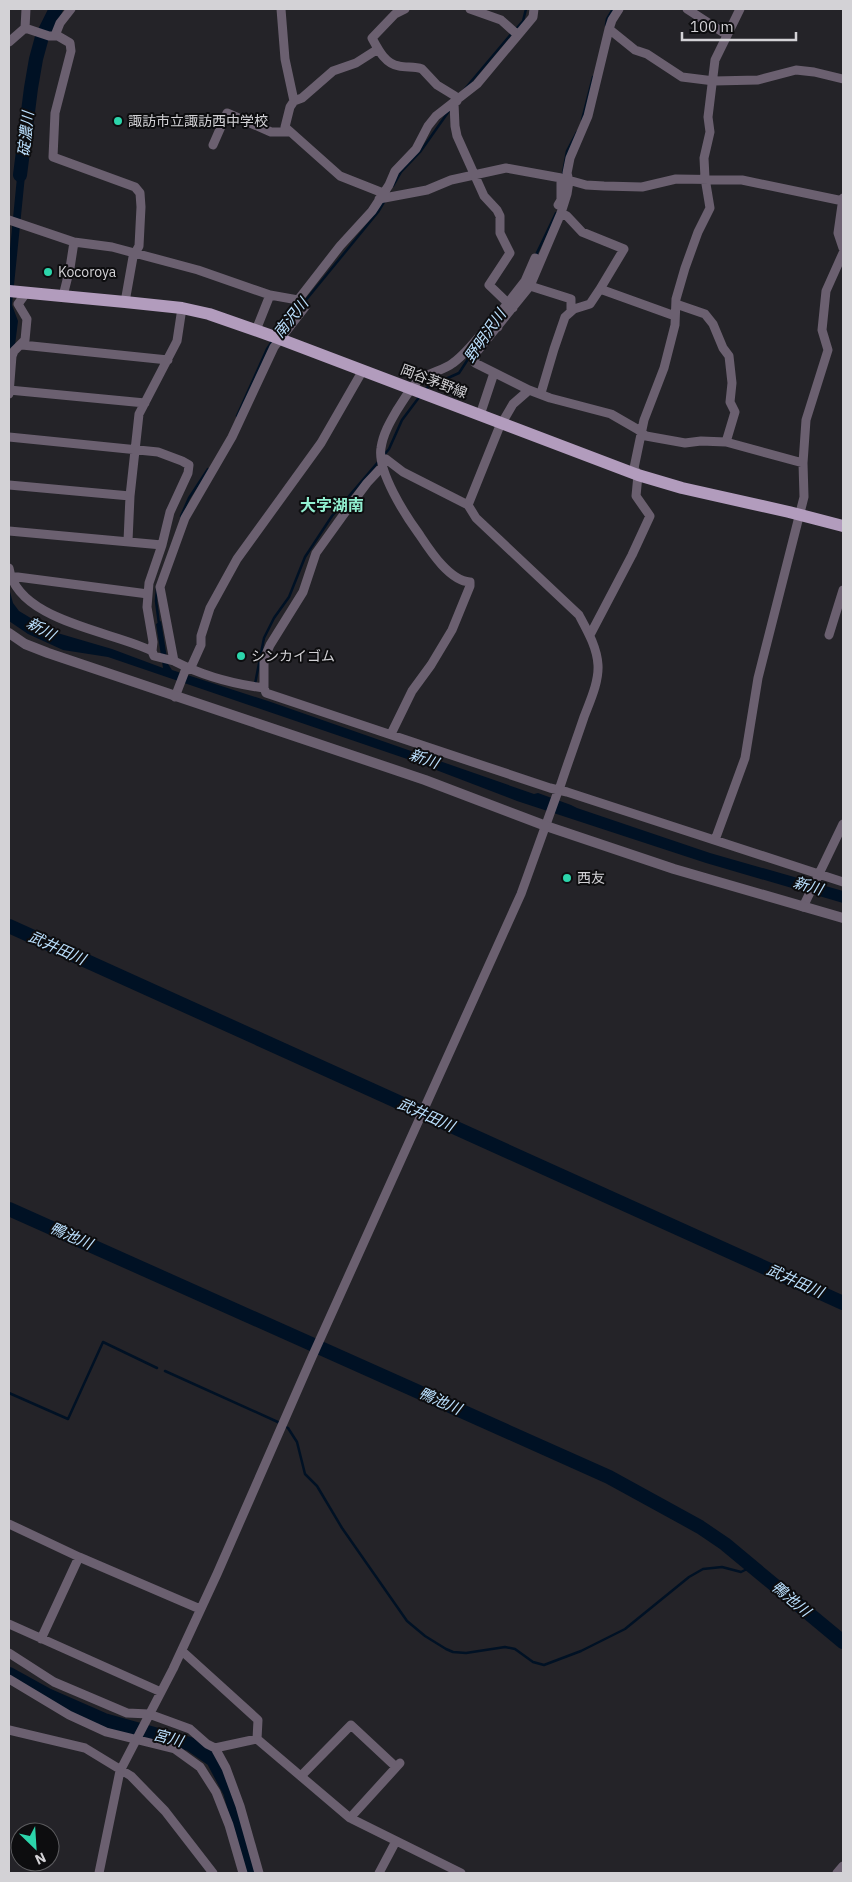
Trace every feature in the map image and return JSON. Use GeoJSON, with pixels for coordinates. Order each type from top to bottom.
{"type":"FeatureCollection","features":[{"type":"Feature","properties":{"kind":"main road","name":"岡谷茅野線"},"geometry":{"type":"LineString","coordinates":[[17,292],[182,308],[209,314],[364,370],[638,475],[682,488],[843,526]]}},
{"type":"Feature","properties":{"kind":"street"},"geometry":{"type":"LineString","coordinates":[[9,42],[25,28],[26,9]]}},
{"type":"Feature","properties":{"kind":"street"},"geometry":{"type":"LineString","coordinates":[[53,36],[71,9]]}},
{"type":"Feature","properties":{"kind":"street"},"geometry":{"type":"LineString","coordinates":[[281,9],[285,58],[294,101]]}},
{"type":"Feature","properties":{"kind":"street"},"geometry":{"type":"LineString","coordinates":[[405,9],[395,14],[372,38],[378,49],[391,63],[398,66],[422,69],[437,85],[455,96],[457,136],[476,174],[484,196],[500,216],[500,233],[510,253],[489,285],[510,305]]}},
{"type":"Feature","properties":{"kind":"street"},"geometry":{"type":"LineString","coordinates":[[470,9],[501,20],[518,35]]}},
{"type":"Feature","properties":{"kind":"street"},"geometry":{"type":"LineString","coordinates":[[298,300],[340,246],[372,211],[395,171],[416,148],[436,116],[477,84],[533,17],[534,9]]}},
{"type":"Feature","properties":{"kind":"street"},"geometry":{"type":"LineString","coordinates":[[619,9],[609,29],[588,116],[570,158],[561,200],[525,281],[475,354],[475,363],[529,390],[550,398],[611,414],[646,436],[685,443],[726,442],[803,463]]}},
{"type":"Feature","properties":{"kind":"street"},"geometry":{"type":"LineString","coordinates":[[687,9],[727,35]]}},
{"type":"Feature","properties":{"kind":"street"},"geometry":{"type":"LineString","coordinates":[[590,635],[636,548],[650,516],[636,496],[638,475],[634,468],[644,420],[664,368],[675,325],[676,299],[691,248],[710,208],[704,158],[710,132],[708,117],[714,82],[715,60],[740,9]]}},
{"type":"Feature","properties":{"kind":"street"},"geometry":{"type":"LineString","coordinates":[[25,28],[70,43],[70,51],[54,113],[53,157],[134,187],[140,193],[139,246],[135,252],[125,302]]}},
{"type":"Feature","properties":{"kind":"street"},"geometry":{"type":"LineString","coordinates":[[609,29],[635,50],[647,54],[682,77],[714,82],[758,80],[796,70],[843,79]]}},
{"type":"Feature","properties":{"kind":"street"},"geometry":{"type":"LineString","coordinates":[[378,49],[356,63],[333,71],[302,98],[294,101],[290,107],[285,127],[340,176],[381,196],[427,190],[451,180],[506,168],[604,186],[642,187],[676,178],[758,182],[843,200],[838,233],[843,248],[826,291],[822,330],[828,350],[806,420],[803,463],[804,497],[758,678],[745,758],[716,840]]}},
{"type":"Feature","properties":{"kind":"street"},"geometry":{"type":"LineString","coordinates":[[212,145],[227,113],[271,132],[290,132]]}},
{"type":"Feature","properties":{"kind":"street"},"geometry":{"type":"LineString","coordinates":[[510,305],[530,286],[568,194],[565,179]]}},
{"type":"Feature","properties":{"kind":"street"},"geometry":{"type":"LineString","coordinates":[[541,393],[566,316],[571,311],[590,304],[624,249],[582,232],[561,212]]}},
{"type":"Feature","properties":{"kind":"street"},"geometry":{"type":"LineString","coordinates":[[10,220],[74,242],[135,252],[198,270],[270,295],[298,300],[306,307],[274,347],[232,437],[185,518],[160,587],[174,661]]}},
{"type":"Feature","properties":{"kind":"street"},"geometry":{"type":"LineString","coordinates":[[62,296],[70,268],[74,242]]}},
{"type":"Feature","properties":{"kind":"street"},"geometry":{"type":"LineString","coordinates":[[530,286],[571,299],[571,311]]}},
{"type":"Feature","properties":{"kind":"street"},"geometry":{"type":"LineString","coordinates":[[600,289],[675,316]]}},
{"type":"Feature","properties":{"kind":"street"},"geometry":{"type":"LineString","coordinates":[[9,394],[12,356],[25,340],[28,324],[18,304],[17,292]]}},
{"type":"Feature","properties":{"kind":"street"},"geometry":{"type":"LineString","coordinates":[[256,330],[270,295]]}},
{"type":"Feature","properties":{"kind":"street"},"geometry":{"type":"LineString","coordinates":[[676,304],[704,314],[713,324],[729,356],[732,366],[730,402],[735,412],[726,442]]}},
{"type":"Feature","properties":{"kind":"street"},"geometry":{"type":"LineString","coordinates":[[128,541],[130,496],[139,414],[177,341],[182,308]]}},
{"type":"Feature","properties":{"kind":"street"},"geometry":{"type":"LineString","coordinates":[[391,734],[412,691],[431,665],[452,630],[470,582],[465,582],[451,573],[433,554],[401,509],[382,468],[380,449],[387,428],[419,392],[418,380],[452,364],[492,321],[496,324]]}},
{"type":"Feature","properties":{"kind":"street"},"geometry":{"type":"LineString","coordinates":[[22,345],[168,360]]}},
{"type":"Feature","properties":{"kind":"street"},"geometry":{"type":"LineString","coordinates":[[176,693],[201,646],[201,636],[210,608],[237,559],[321,443],[364,370]]}},
{"type":"Feature","properties":{"kind":"street"},"geometry":{"type":"LineString","coordinates":[[480,415],[494,373]]}},
{"type":"Feature","properties":{"kind":"street"},"geometry":{"type":"LineString","coordinates":[[9,390],[145,403]]}},
{"type":"Feature","properties":{"kind":"street"},"geometry":{"type":"LineString","coordinates":[[468,505],[495,436],[513,404],[529,390]]}},
{"type":"Feature","properties":{"kind":"street"},"geometry":{"type":"LineString","coordinates":[[9,436],[158,452],[182,461],[189,466],[188,473],[170,512],[162,545],[149,583],[147,607],[153,642],[152,651],[154,656],[174,661],[187,670],[249,687],[264,688]]}},
{"type":"Feature","properties":{"kind":"street"},"geometry":{"type":"LineString","coordinates":[[99,1873],[105,1853],[120,1771],[182,1651],[319,1341],[521,894],[558,792],[597,680],[597,657],[590,635],[579,615],[476,518],[468,505],[403,472],[386,459],[382,468],[349,507],[316,553],[303,592],[270,645],[264,659],[264,688],[266,693],[558,792],[716,840],[818,876],[843,882]]}},
{"type":"Feature","properties":{"kind":"street"},"geometry":{"type":"LineString","coordinates":[[9,485],[130,496]]}},
{"type":"Feature","properties":{"kind":"street"},"geometry":{"type":"LineString","coordinates":[[9,531],[162,545]]}},
{"type":"Feature","properties":{"kind":"street"},"geometry":{"type":"LineString","coordinates":[[9,572],[21,595],[43,610],[68,622],[137,644],[152,651]]}},
{"type":"Feature","properties":{"kind":"street"},"geometry":{"type":"LineString","coordinates":[[9,572],[148,594]]}},
{"type":"Feature","properties":{"kind":"street"},"geometry":{"type":"LineString","coordinates":[[829,635],[843,590]]}},
{"type":"Feature","properties":{"kind":"street"},"geometry":{"type":"LineString","coordinates":[[9,633],[25,644],[48,653],[176,693],[547,822],[674,869],[805,903],[843,918]]}},
{"type":"Feature","properties":{"kind":"street"},"geometry":{"type":"LineString","coordinates":[[805,903],[843,824]]}},
{"type":"Feature","properties":{"kind":"street"},"geometry":{"type":"LineString","coordinates":[[9,1524],[79,1557],[200,1609]]}},
{"type":"Feature","properties":{"kind":"street"},"geometry":{"type":"LineString","coordinates":[[41,1639],[79,1557]]}},
{"type":"Feature","properties":{"kind":"street"},"geometry":{"type":"LineString","coordinates":[[9,1624],[161,1692]]}},
{"type":"Feature","properties":{"kind":"street"},"geometry":{"type":"LineString","coordinates":[[182,1651],[258,1720],[256,1739]]}},
{"type":"Feature","properties":{"kind":"street"},"geometry":{"type":"LineString","coordinates":[[9,1653],[54,1682],[127,1713],[149,1714],[190,1729],[207,1744],[215,1748],[226,1768],[240,1806],[259,1873]]}},
{"type":"Feature","properties":{"kind":"street"},"geometry":{"type":"LineString","coordinates":[[9,1679],[69,1715],[106,1732],[175,1749],[200,1767],[216,1792],[229,1825],[244,1873]]}},
{"type":"Feature","properties":{"kind":"street"},"geometry":{"type":"LineString","coordinates":[[301,1776],[351,1725],[398,1765],[350,1818]]}},
{"type":"Feature","properties":{"kind":"street"},"geometry":{"type":"LineString","coordinates":[[9,1730],[85,1748],[131,1776],[165,1811],[213,1873]]}},
{"type":"Feature","properties":{"kind":"street"},"geometry":{"type":"LineString","coordinates":[[215,1748],[256,1739]]}},
{"type":"Feature","properties":{"kind":"street"},"geometry":{"type":"LineString","coordinates":[[256,1739],[350,1818],[461,1873]]}},
{"type":"Feature","properties":{"kind":"street"},"geometry":{"type":"LineString","coordinates":[[379,1873],[396,1842]]}},
{"type":"Feature","properties":{"kind":"street"},"geometry":{"type":"LineString","coordinates":[[837,1873],[843,1866]]}},
{"type":"Feature","properties":{"kind":"water"},"geometry":{"type":"Polygon","coordinates":[[[27,156],[12,305],[18,321],[15,345],[9,350],[9,259],[19,157],[27,156]]]}},
{"type":"Feature","properties":{"kind":"water","name":"新川"},"geometry":{"type":"Polygon","coordinates":[[[9,588],[13,603],[19,611],[54,632],[112,649],[163,668],[156,624],[161,621],[168,664],[172,670],[268,701],[710,853],[843,891],[843,903],[706,863],[517,801],[410,760],[108,657],[63,650],[28,634],[9,621],[9,588]]]}},
{"type":"Feature","properties":{"kind":"waterway","name":"碇濃川"},"geometry":{"type":"LineString","coordinates":[[20,175],[36,59],[42,37],[56,9]]}},
{"type":"Feature","properties":{"kind":"waterway","name":"南沢川"},"geometry":{"type":"LineString","coordinates":[[516,29],[523,21],[526,9]]}},
{"type":"Feature","properties":{"kind":"waterway","name":"野明沢川"},"geometry":{"type":"LineString","coordinates":[[606,25],[613,9]]}},
{"type":"Feature","properties":{"kind":"waterway","name":"南沢川"},"geometry":{"type":"LineString","coordinates":[[464,90],[512,33]]}},
{"type":"Feature","properties":{"kind":"waterway","name":"野明沢川"},"geometry":{"type":"LineString","coordinates":[[582,120],[593,77]]}},
{"type":"Feature","properties":{"kind":"waterway","name":"南沢川"},"geometry":{"type":"LineString","coordinates":[[393,186],[401,172],[420,152],[449,111]]}},
{"type":"Feature","properties":{"kind":"waterway","name":"野明沢川"},"geometry":{"type":"LineString","coordinates":[[563,173],[567,151],[577,132]]}},
{"type":"Feature","properties":{"kind":"waterway","name":"南沢川"},"geometry":{"type":"LineString","coordinates":[[278,334],[378,212],[384,202]]}},
{"type":"Feature","properties":{"kind":"waterway","name":"野明沢川"},"geometry":{"type":"LineString","coordinates":[[535,257],[556,213]]}},
{"type":"Feature","properties":{"kind":"waterway","name":"南沢川"},"geometry":{"type":"LineString","coordinates":[[237,416],[267,349],[273,340]]}},
{"type":"Feature","properties":{"kind":"waterway","name":"野明沢川"},"geometry":{"type":"LineString","coordinates":[[425,390],[459,373],[472,353]]}},
{"type":"Feature","properties":{"kind":"waterway","name":"野明沢川"},"geometry":{"type":"LineString","coordinates":[[384,455],[389,449],[402,420],[420,396]]}},
{"type":"Feature","properties":{"kind":"waterway","name":"野明沢川"},"geometry":{"type":"LineString","coordinates":[[255,684],[264,638],[274,618],[289,597],[305,557],[332,516],[379,461]]}},
{"type":"Feature","properties":{"kind":"waterway","name":"南沢川"},"geometry":{"type":"LineString","coordinates":[[181,516],[189,498],[208,469]]}},
{"type":"Feature","properties":{"kind":"waterway","name":"南沢川"},"geometry":{"type":"LineString","coordinates":[[157,588],[156,601],[159,624]]}},
{"type":"Feature","properties":{"kind":"waterway","name":"武井田川"},"geometry":{"type":"LineString","coordinates":[[9,926],[843,1303]]}},
{"type":"Feature","properties":{"kind":"waterway","name":"鴨池川"},"geometry":{"type":"LineString","coordinates":[[9,1209],[609,1477],[700,1527],[725,1544],[843,1642]]}},
{"type":"Feature","properties":{"kind":"waterway"},"geometry":{"type":"LineString","coordinates":[[9,1393],[68,1419],[103,1342],[157,1368]]}},
{"type":"Feature","properties":{"kind":"waterway"},"geometry":{"type":"LineString","coordinates":[[165,1371],[280,1423]]}},
{"type":"Feature","properties":{"kind":"waterway"},"geometry":{"type":"LineString","coordinates":[[284,1426],[288,1428],[297,1442],[305,1474],[317,1486],[342,1528],[407,1621],[425,1636],[453,1652],[466,1653],[505,1647],[515,1649],[533,1662],[544,1665],[581,1651],[625,1629],[689,1577],[703,1569],[722,1567],[741,1572],[753,1566]]}},
{"type":"Feature","properties":{"kind":"waterway","name":"宮川"},"geometry":{"type":"LineString","coordinates":[[9,1674],[47,1695],[104,1720],[190,1744],[213,1760],[230,1792],[253,1873]]}},
{"type":"Feature","properties":{"kind":"place","name":"諏訪市立諏訪西中学校"},"geometry":{"type":"Point","coordinates":[118,121]}},
{"type":"Feature","properties":{"kind":"place","name":"Kocoroya"},"geometry":{"type":"Point","coordinates":[48,272]}},
{"type":"Feature","properties":{"kind":"place","name":"シンカイゴム"},"geometry":{"type":"Point","coordinates":[241,656]}},
{"type":"Feature","properties":{"kind":"place","name":"西友"},"geometry":{"type":"Point","coordinates":[567,878]}},
{"type":"Feature","properties":{"kind":"district","name":"大字湖南"},"geometry":{"type":"Point","coordinates":[332,505]}}]}
